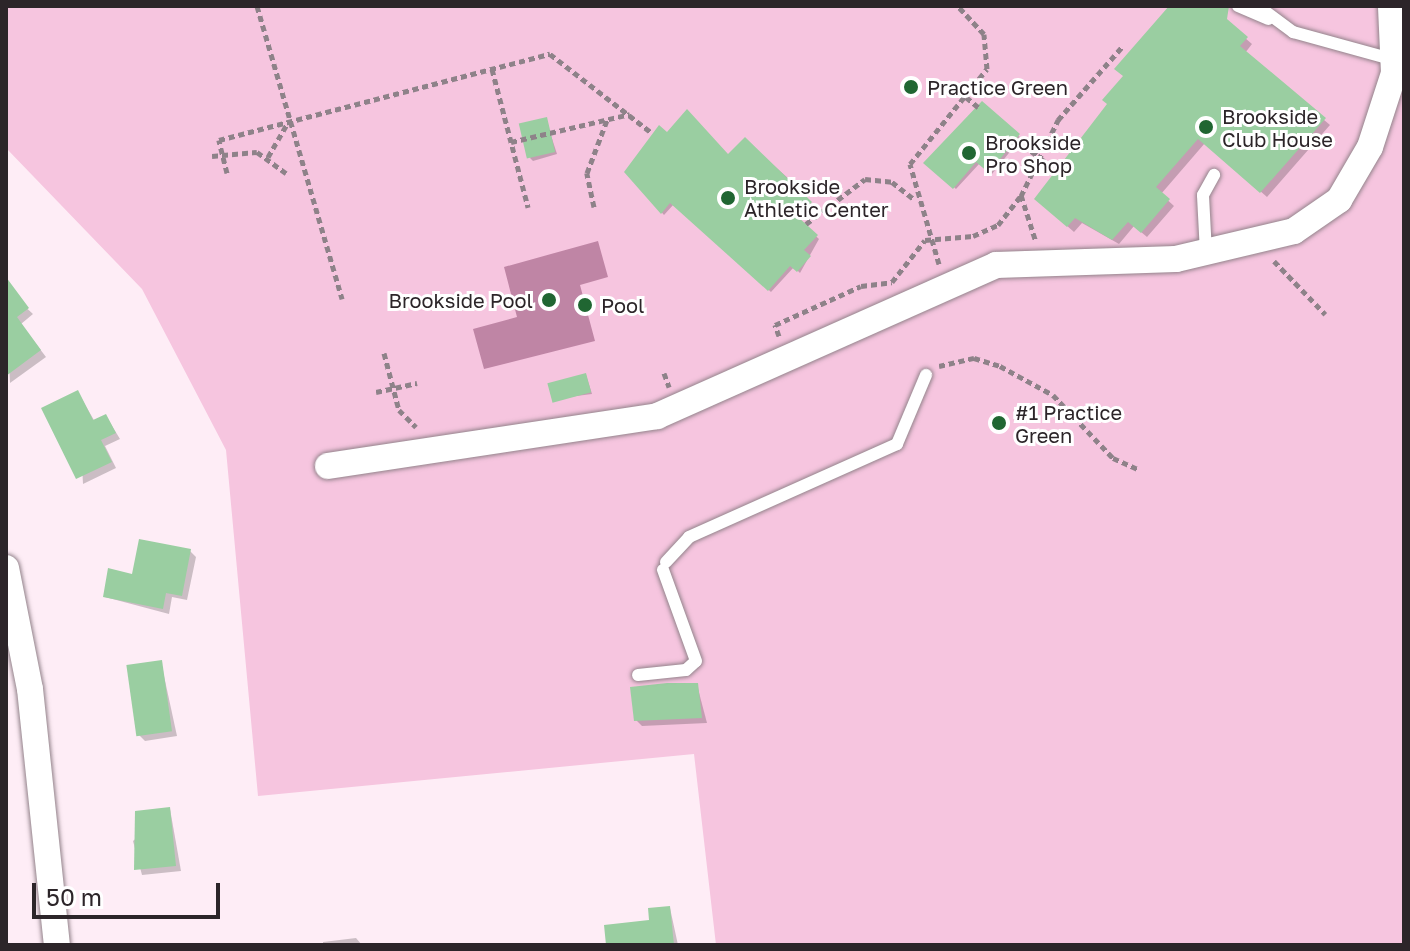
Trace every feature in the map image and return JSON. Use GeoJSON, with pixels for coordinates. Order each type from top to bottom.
{"type":"FeatureCollection","features":[{"type":"Feature","properties":{"kind":"street"},"geometry":{"type":"LineString","coordinates":[[328,466],[645,420],[946,289],[991,266],[1038,258],[1207,255],[1264,242],[1309,224],[1345,193],[1373,140],[1395,60],[1391,6]]}},
{"type":"Feature","properties":{"kind":"street"},"geometry":{"type":"LineString","coordinates":[[6,568],[30,689],[57,945]]}},
{"type":"Feature","properties":{"kind":"lane"},"geometry":{"type":"LineString","coordinates":[[1238,6],[1343,50],[1395,60]]}},
{"type":"Feature","properties":{"kind":"lane"},"geometry":{"type":"LineString","coordinates":[[1258,6],[1270,20]]}},
{"type":"Feature","properties":{"kind":"lane"},"geometry":{"type":"LineString","coordinates":[[1207,255],[1203,195],[1214,175]]}},
{"type":"Feature","properties":{"kind":"lane"},"geometry":{"type":"LineString","coordinates":[[638,675],[686,670],[696,661],[665,566],[689,537],[897,444],[926,375]]}},
{"type":"Feature","properties":{"kind":"path"},"geometry":{"type":"LineString","coordinates":[[257,6],[288,122],[342,299]]}},
{"type":"Feature","properties":{"kind":"path"},"geometry":{"type":"LineString","coordinates":[[946,289],[910,179],[913,156],[987,69],[989,50],[981,29],[958,6]]}},
{"type":"Feature","properties":{"kind":"path"},"geometry":{"type":"LineString","coordinates":[[784,346],[775,325],[861,286],[892,282],[930,238],[990,231],[1022,194],[1049,137],[1122,47]]}},
{"type":"Feature","properties":{"kind":"path"},"geometry":{"type":"LineString","coordinates":[[227,173],[219,140],[492,69],[558,55],[652,133]]}},
{"type":"Feature","properties":{"kind":"path"},"geometry":{"type":"LineString","coordinates":[[492,69],[528,207]]}},
{"type":"Feature","properties":{"kind":"path"},"geometry":{"type":"LineString","coordinates":[[966,97],[978,107]]}},
{"type":"Feature","properties":{"kind":"path"},"geometry":{"type":"LineString","coordinates":[[511,142],[630,114]]}},
{"type":"Feature","properties":{"kind":"path"},"geometry":{"type":"LineString","coordinates":[[594,207],[587,173],[607,120]]}},
{"type":"Feature","properties":{"kind":"path"},"geometry":{"type":"LineString","coordinates":[[268,157],[288,122]]}},
{"type":"Feature","properties":{"kind":"path"},"geometry":{"type":"LineString","coordinates":[[1049,137],[1066,150]]}},
{"type":"Feature","properties":{"kind":"path"},"geometry":{"type":"LineString","coordinates":[[1016,139],[1058,172]]}},
{"type":"Feature","properties":{"kind":"path"},"geometry":{"type":"LineString","coordinates":[[212,156],[222,152],[268,157],[286,173]]}},
{"type":"Feature","properties":{"kind":"path"},"geometry":{"type":"LineString","coordinates":[[806,224],[865,179],[897,184],[920,209]]}},
{"type":"Feature","properties":{"kind":"path"},"geometry":{"type":"LineString","coordinates":[[1022,194],[1038,258]]}},
{"type":"Feature","properties":{"kind":"path"},"geometry":{"type":"LineString","coordinates":[[1264,242],[1325,314]]}},
{"type":"Feature","properties":{"kind":"path"},"geometry":{"type":"LineString","coordinates":[[926,375],[956,359],[990,361],[1053,395],[1107,453],[1138,469]]}},
{"type":"Feature","properties":{"kind":"path"},"geometry":{"type":"LineString","coordinates":[[376,392],[417,383]]}},
{"type":"Feature","properties":{"kind":"shaded area"},"geometry":{"type":"Polygon","coordinates":[[[6,6],[1404,6],[1404,945],[716,945],[694,754],[258,796],[226,450],[142,289],[6,148],[6,6]]]}},
{"type":"Feature","properties":{"kind":"shaded area","name":"Brookside Pool"},"geometry":{"type":"Polygon","coordinates":[[[598,241],[608,277],[580,285],[595,341],[484,369],[473,329],[517,317],[504,267],[598,241]]]}},
{"type":"Feature","properties":{"kind":"building","name":"Brookside Club House"},"geometry":{"type":"Polygon","coordinates":[[[1169,6],[1229,6],[1227,19],[1248,37],[1240,46],[1326,118],[1260,193],[1198,139],[1156,187],[1170,199],[1141,233],[1128,222],[1112,240],[1075,218],[1067,227],[1034,199],[1107,104],[1102,100],[1123,76],[1114,69],[1169,6]]]}},
{"type":"Feature","properties":{"kind":"building","name":"Brookside Pro Shop"},"geometry":{"type":"Polygon","coordinates":[[[982,101],[1020,134],[989,173],[976,162],[953,189],[923,163],[982,101]]]}},
{"type":"Feature","properties":{"kind":"building","name":"Brookside Athletic Center"},"geometry":{"type":"Polygon","coordinates":[[[687,109],[728,154],[745,137],[812,202],[798,217],[818,235],[804,250],[811,256],[797,272],[790,266],[768,291],[670,203],[661,214],[624,172],[659,125],[667,132],[687,109]]]}},
{"type":"Feature","properties":{"kind":"building"},"geometry":{"type":"Polygon","coordinates":[[[547,117],[555,152],[527,159],[519,124],[547,117]]]}},
{"type":"Feature","properties":{"kind":"building"},"geometry":{"type":"Polygon","coordinates":[[[6,277],[29,308],[17,317],[41,350],[6,376],[6,277]]]}},
{"type":"Feature","properties":{"kind":"building"},"geometry":{"type":"Polygon","coordinates":[[[586,373],[591,392],[553,403],[547,383],[586,373]]]}},
{"type":"Feature","properties":{"kind":"building"},"geometry":{"type":"Polygon","coordinates":[[[78,390],[93,420],[106,414],[116,433],[101,440],[112,462],[76,479],[41,408],[78,390]]]}},
{"type":"Feature","properties":{"kind":"building"},"geometry":{"type":"Polygon","coordinates":[[[139,539],[191,549],[182,596],[166,593],[163,609],[103,597],[108,568],[132,574],[139,539]]]}},
{"type":"Feature","properties":{"kind":"building"},"geometry":{"type":"Polygon","coordinates":[[[162,660],[172,731],[136,736],[126,665],[162,660]]]}},
{"type":"Feature","properties":{"kind":"building"},"geometry":{"type":"Polygon","coordinates":[[[698,683],[702,718],[634,721],[630,687],[698,683]]]}},
{"type":"Feature","properties":{"kind":"building"},"geometry":{"type":"Polygon","coordinates":[[[170,807],[176,866],[134,870],[135,811],[170,807]]]}},
{"type":"Feature","properties":{"kind":"building"},"geometry":{"type":"Polygon","coordinates":[[[670,906],[674,945],[606,945],[604,925],[649,920],[648,908],[670,906]]]}},
{"type":"Feature","properties":{"kind":"place","name":"Practice Green"},"geometry":{"type":"Point","coordinates":[911,87]}},
{"type":"Feature","properties":{"kind":"place","name":"Brookside Club House"},"geometry":{"type":"Point","coordinates":[1206,127]}},
{"type":"Feature","properties":{"kind":"place","name":"Brookside Pro Shop"},"geometry":{"type":"Point","coordinates":[969,153]}},
{"type":"Feature","properties":{"kind":"place","name":"Brookside Athletic Center"},"geometry":{"type":"Point","coordinates":[728,198]}},
{"type":"Feature","properties":{"kind":"place","name":"Brookside Pool"},"geometry":{"type":"Point","coordinates":[549,300]}},
{"type":"Feature","properties":{"kind":"place","name":"Pool"},"geometry":{"type":"Point","coordinates":[585,305]}},
{"type":"Feature","properties":{"kind":"place","name":"#1 Practice Green"},"geometry":{"type":"Point","coordinates":[999,423]}}]}
